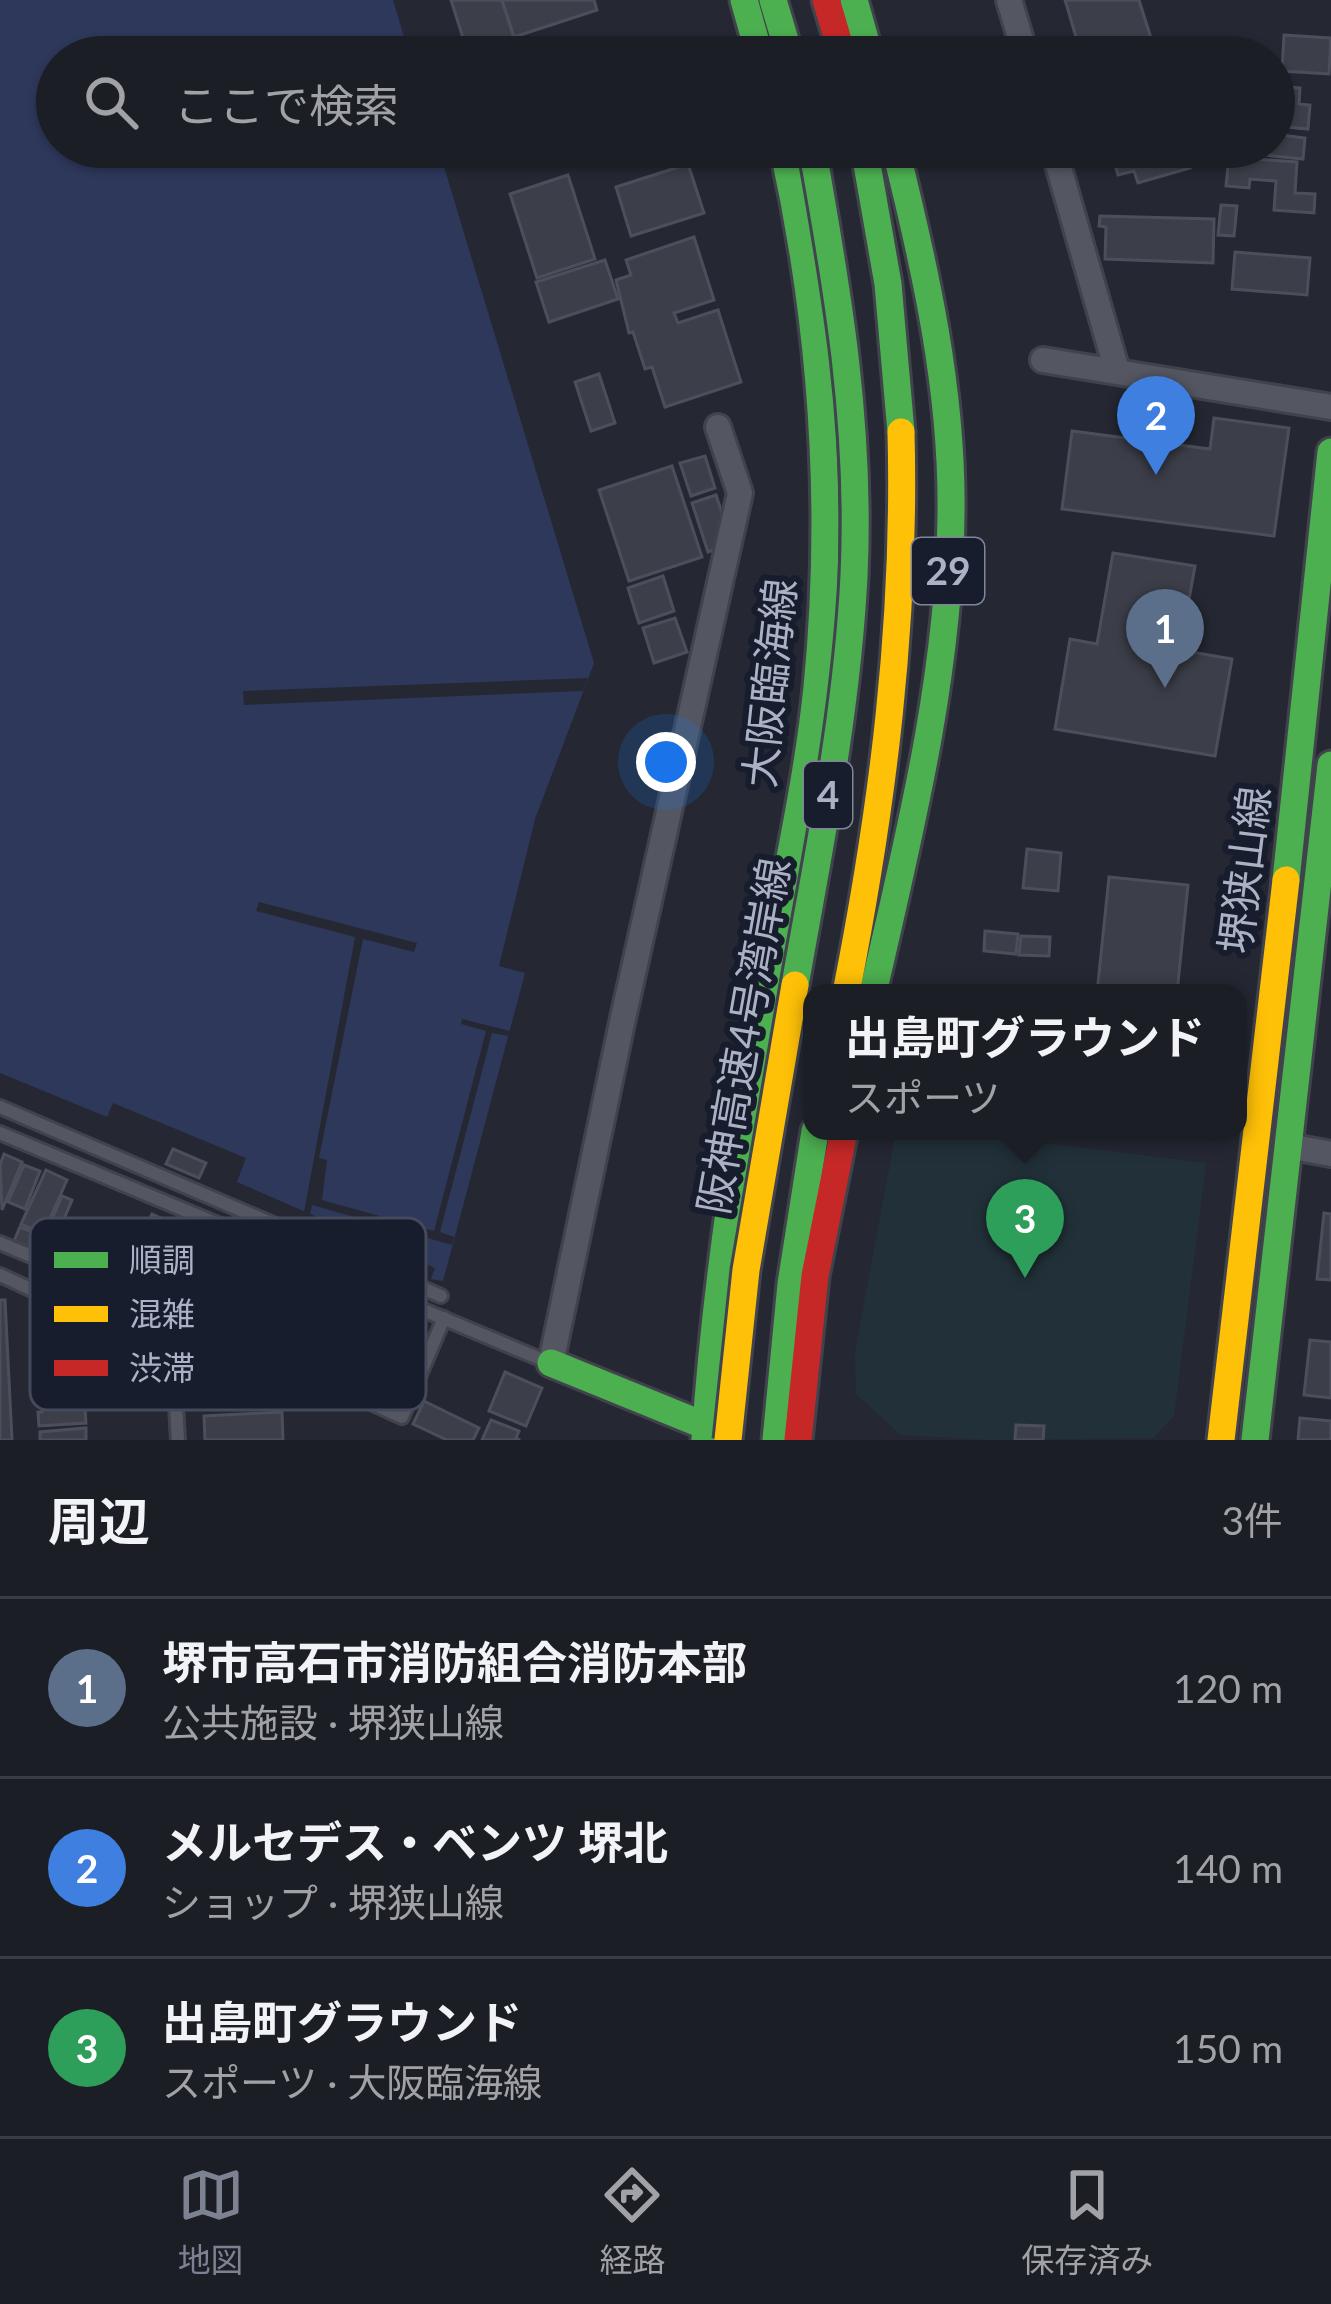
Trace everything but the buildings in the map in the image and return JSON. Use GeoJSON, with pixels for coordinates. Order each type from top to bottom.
{"type":"FeatureCollection","features":[{"type":"Feature","properties":{"kind":"main road"},"geometry":{"type":"LineString","coordinates":[[744,0],[754,36]]}},
{"type":"Feature","properties":{"kind":"main road"},"geometry":{"type":"LineString","coordinates":[[773,0],[784,36]]}},
{"type":"Feature","properties":{"kind":"main road"},"geometry":{"type":"LineString","coordinates":[[826,0],[837,36]]}},
{"type":"Feature","properties":{"kind":"main road"},"geometry":{"type":"LineString","coordinates":[[854,0],[864,36]]}},
{"type":"Feature","properties":{"kind":"main road","name":"大阪臨海線"},"geometry":{"type":"LineString","coordinates":[[713,1436],[722,1270],[817,691],[826,568],[826,456],[817,326],[788,168]]}},
{"type":"Feature","properties":{"kind":"main road","name":"阪神高速4号湾岸線"},"geometry":{"type":"LineString","coordinates":[[713,1436],[843,708],[854,574],[854,452],[845,331],[816,168]]}},
{"type":"Feature","properties":{"kind":"main road","name":"4"},"geometry":{"type":"LineString","coordinates":[[848,984],[888,746],[901,575],[893,327],[869,168]]}},
{"type":"Feature","properties":{"kind":"main road","name":"29"},"geometry":{"type":"LineString","coordinates":[[875,984],[938,680],[950,560],[949,448],[939,346],[900,168]]}},
{"type":"Feature","properties":{"kind":"main road","name":"堺狭山線"},"geometry":{"type":"LineString","coordinates":[[1221,1440],[1331,452]]}},
{"type":"Feature","properties":{"kind":"main road"},"geometry":{"type":"LineString","coordinates":[[1300,758],[1331,764]]}},
{"type":"Feature","properties":{"kind":"main road","name":"堺狭山線"},"geometry":{"type":"LineString","coordinates":[[1255,1440],[1288,1146],[1321,959],[1331,764]]}},
{"type":"Feature","properties":{"kind":"main road"},"geometry":{"type":"LineString","coordinates":[[1295,807],[1328,813]]}},
{"type":"Feature","properties":{"kind":"main road","name":"阪神高速4号湾岸線"},"geometry":{"type":"LineString","coordinates":[[776,1440],[791,1284],[814,1140]]}},
{"type":"Feature","properties":{"kind":"main road"},"geometry":{"type":"LineString","coordinates":[[798,1440],[814,1276],[842,1140]]}},
{"type":"Feature","properties":{"kind":"main road"},"geometry":{"type":"LineString","coordinates":[[551,1363],[713,1436],[740,1440]]}},
{"type":"Feature","properties":{"kind":"street"},"geometry":{"type":"LineString","coordinates":[[1009,0],[1020,36]]}},
{"type":"Feature","properties":{"kind":"street"},"geometry":{"type":"LineString","coordinates":[[1059,168],[1117,371]]}},
{"type":"Feature","properties":{"kind":"street"},"geometry":{"type":"LineString","coordinates":[[1043,360],[1331,406]]}},
{"type":"Feature","properties":{"kind":"street"},"geometry":{"type":"LineString","coordinates":[[551,1363],[740,493],[718,427]]}},
{"type":"Feature","properties":{"kind":"street"},"geometry":{"type":"LineString","coordinates":[[1288,1146],[1331,1154]]}},
{"type":"Feature","properties":{"kind":"lane"},"geometry":{"type":"LineString","coordinates":[[0,1107],[259,1218]]}},
{"type":"Feature","properties":{"kind":"lane"},"geometry":{"type":"LineString","coordinates":[[0,1133],[203,1218]]}},
{"type":"Feature","properties":{"kind":"lane"},"geometry":{"type":"LineString","coordinates":[[0,1244],[30,1256]]}},
{"type":"Feature","properties":{"kind":"lane"},"geometry":{"type":"LineString","coordinates":[[0,1275],[30,1289]]}},
{"type":"Feature","properties":{"kind":"lane"},"geometry":{"type":"LineString","coordinates":[[426,1290],[441,1296]]}},
{"type":"Feature","properties":{"kind":"lane"},"geometry":{"type":"LineString","coordinates":[[426,1311],[551,1363]]}},
{"type":"Feature","properties":{"kind":"lane"},"geometry":{"type":"LineString","coordinates":[[426,1360],[444,1318]]}},
{"type":"Feature","properties":{"kind":"lane"},"geometry":{"type":"LineString","coordinates":[[176,1410],[178,1440]]}},
{"type":"Feature","properties":{"kind":"shaded area"},"geometry":{"type":"Polygon","coordinates":[[[894,1140],[1019,1140],[1206,1163],[1174,1416],[1153,1438],[991,1440],[901,1435],[856,1394],[855,1352],[894,1140]]]}},
{"type":"Feature","properties":{"kind":"water"},"geometry":{"type":"Polygon","coordinates":[[[0,0],[393,0],[404,36],[36,36],[36,168],[444,168],[594,663],[535,819],[499,966],[525,973],[443,1281],[431,1279],[435,1268],[426,1264],[426,1218],[320,1218],[237,1182],[246,1158],[113,1103],[107,1117],[0,1073],[0,0]]]}},
{"type":"Feature","properties":{"kind":"pier"},"geometry":{"type":"Polygon","coordinates":[[[588,678],[583,691],[244,705],[243,691],[588,678]]]}},
{"type":"Feature","properties":{"kind":"pier"},"geometry":{"type":"Polygon","coordinates":[[[259,902],[417,943],[414,952],[363,939],[319,1158],[327,1160],[322,1200],[387,1218],[358,1218],[312,1205],[310,1215],[304,1212],[355,937],[256,911],[259,902]]]}},
{"type":"Feature","properties":{"kind":"pier"},"geometry":{"type":"Polygon","coordinates":[[[462,1019],[510,1031],[508,1036],[492,1033],[440,1232],[454,1237],[452,1245],[426,1238],[426,1229],[434,1231],[486,1031],[461,1024],[462,1019]]]}},
{"type":"Feature","properties":{"kind":"traffic: fast"},"geometry":{"type":"LineString","coordinates":[[744,0],[754,36]]}},
{"type":"Feature","properties":{"kind":"traffic: fast"},"geometry":{"type":"LineString","coordinates":[[773,0],[784,36]]}},
{"type":"Feature","properties":{"kind":"traffic: fast"},"geometry":{"type":"LineString","coordinates":[[854,0],[864,36]]}},
{"type":"Feature","properties":{"kind":"traffic: fast"},"geometry":{"type":"LineString","coordinates":[[705,1440],[732,1192],[809,752],[822,619],[824,483],[816,348],[787,168]]}},
{"type":"Feature","properties":{"kind":"traffic: fast"},"geometry":{"type":"LineString","coordinates":[[795,985],[839,730],[854,576],[851,413],[816,168]]}},
{"type":"Feature","properties":{"kind":"traffic: fast"},"geometry":{"type":"LineString","coordinates":[[868,168],[888,284],[901,432]]}},
{"type":"Feature","properties":{"kind":"traffic: fast"},"geometry":{"type":"LineString","coordinates":[[875,984],[935,697],[951,516],[942,376],[900,168]]}},
{"type":"Feature","properties":{"kind":"traffic: fast"},"geometry":{"type":"LineString","coordinates":[[1286,880],[1331,452]]}},
{"type":"Feature","properties":{"kind":"traffic: fast"},"geometry":{"type":"LineString","coordinates":[[1255,1440],[1331,765]]}},
{"type":"Feature","properties":{"kind":"traffic: fast"},"geometry":{"type":"LineString","coordinates":[[776,1440],[791,1284],[814,1140]]}},
{"type":"Feature","properties":{"kind":"traffic: fast"},"geometry":{"type":"LineString","coordinates":[[551,1363],[728,1435]]}},
{"type":"Feature","properties":{"kind":"traffic: slow"},"geometry":{"type":"LineString","coordinates":[[848,984],[871,853],[896,644],[901,432]]}},
{"type":"Feature","properties":{"kind":"traffic: slow"},"geometry":{"type":"LineString","coordinates":[[1221,1440],[1286,880]]}},
{"type":"Feature","properties":{"kind":"traffic: slow"},"geometry":{"type":"LineString","coordinates":[[728,1440],[746,1270],[795,985]]}},
{"type":"Feature","properties":{"kind":"traffic: jam"},"geometry":{"type":"LineString","coordinates":[[826,0],[837,36]]}},
{"type":"Feature","properties":{"kind":"traffic: jam"},"geometry":{"type":"LineString","coordinates":[[798,1440],[815,1276],[842,1140]]}},
{"type":"Feature","properties":{"kind":"place","name":"メルセデス・ベンツ 堺北"},"geometry":{"type":"Point","coordinates":[1156,475]}},
{"type":"Feature","properties":{"kind":"place","name":"堺市高石市消防組合消防本部"},"geometry":{"type":"Point","coordinates":[1165,688]}},
{"type":"Feature","properties":{"kind":"place","name":"出島町グラウンド"},"geometry":{"type":"Point","coordinates":[1025,1278]}}]}
